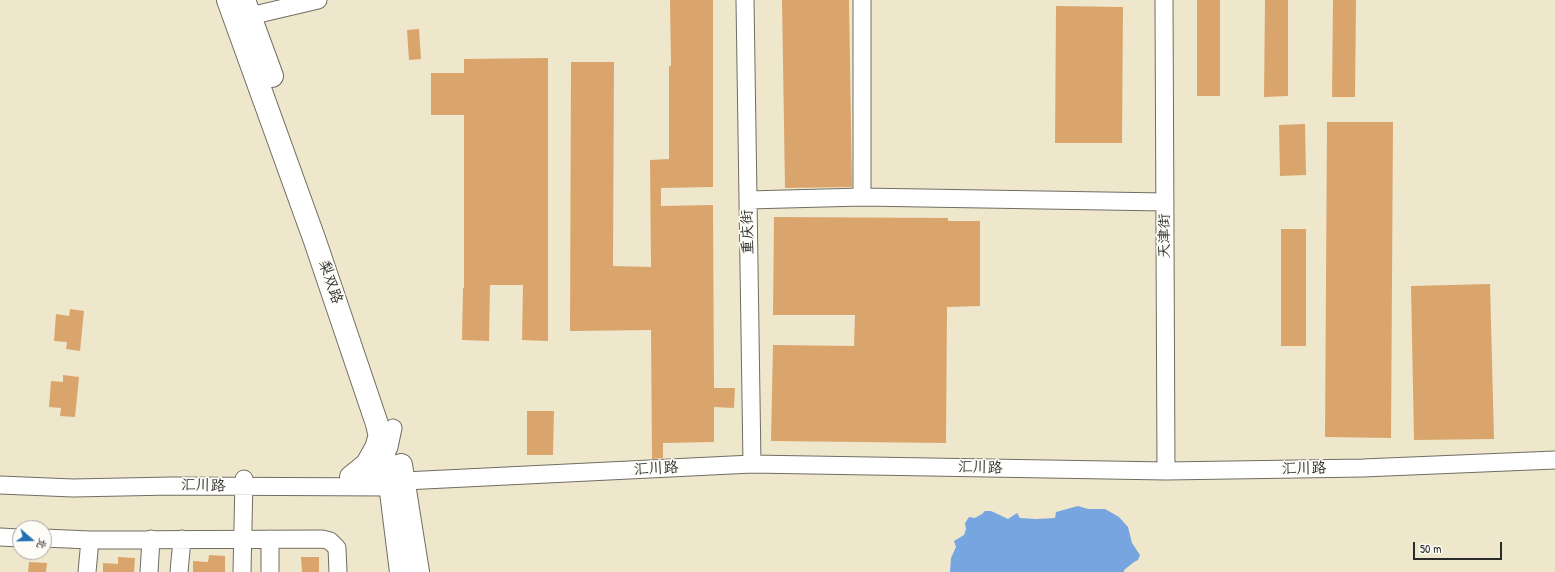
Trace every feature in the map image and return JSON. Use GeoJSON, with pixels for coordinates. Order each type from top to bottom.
{"type":"FeatureCollection","features":[{"type":"Feature","properties":{"kind":"main road","name":"梨双路"},"geometry":{"type":"LineString","coordinates":[[228,0],[338,305],[379,467],[401,572]]}},
{"type":"Feature","properties":{"kind":"main road","name":"梨双路"},"geometry":{"type":"LineString","coordinates":[[247,8],[342,273],[377,376],[379,467],[418,572]]}},
{"type":"Feature","properties":{"kind":"street"},"geometry":{"type":"LineString","coordinates":[[247,8],[318,0]]}},
{"type":"Feature","properties":{"kind":"street","name":"重庆街"},"geometry":{"type":"LineString","coordinates":[[745,0],[752,464]]}},
{"type":"Feature","properties":{"kind":"street"},"geometry":{"type":"LineString","coordinates":[[862,0],[862,198]]}},
{"type":"Feature","properties":{"kind":"street","name":"天津街"},"geometry":{"type":"LineString","coordinates":[[1164,0],[1166,471]]}},
{"type":"Feature","properties":{"kind":"street"},"geometry":{"type":"LineString","coordinates":[[748,200],[862,198],[1165,202]]}},
{"type":"Feature","properties":{"kind":"street","name":"汇川路"},"geometry":{"type":"LineString","coordinates":[[0,485],[73,488],[244,483],[379,467],[752,464],[1166,471],[1363,468],[1555,460]]}},
{"type":"Feature","properties":{"kind":"street","name":"汇川路"},"geometry":{"type":"LineString","coordinates":[[0,474],[244,483]]}},
{"type":"Feature","properties":{"kind":"street"},"geometry":{"type":"LineString","coordinates":[[242,572],[244,483]]}},
{"type":"Feature","properties":{"kind":"street"},"geometry":{"type":"LineString","coordinates":[[0,537],[12,538]]}},
{"type":"Feature","properties":{"kind":"street"},"geometry":{"type":"LineString","coordinates":[[52,538],[90,540],[322,539],[330,542],[337,548],[338,572]]}},
{"type":"Feature","properties":{"kind":"street"},"geometry":{"type":"LineString","coordinates":[[179,572],[182,539]]}},
{"type":"Feature","properties":{"kind":"street"},"geometry":{"type":"LineString","coordinates":[[270,539],[270,572]]}},
{"type":"Feature","properties":{"kind":"street"},"geometry":{"type":"LineString","coordinates":[[87,572],[90,540]]}},
{"type":"Feature","properties":{"kind":"street"},"geometry":{"type":"LineString","coordinates":[[149,572],[151,540]]}},
{"type":"Feature","properties":{"kind":"water"},"geometry":{"type":"Polygon","coordinates":[[[1078,506],[1088,509],[1105,509],[1119,517],[1128,527],[1132,543],[1140,555],[1138,560],[1124,570],[1124,572],[950,572],[951,558],[956,547],[954,541],[964,535],[966,529],[965,523],[969,517],[975,518],[985,511],[991,511],[1008,519],[1017,513],[1020,518],[1055,518],[1056,512],[1078,506]]]}},
{"type":"Feature","properties":{"kind":"building"},"geometry":{"type":"Polygon","coordinates":[[[670,0],[713,0],[713,187],[661,188],[661,206],[713,205],[714,388],[735,388],[734,408],[714,407],[714,442],[663,443],[663,458],[652,459],[651,330],[570,331],[571,62],[614,62],[613,266],[651,267],[650,160],[669,159],[669,66],[671,66],[670,0]]]}},
{"type":"Feature","properties":{"kind":"building"},"geometry":{"type":"Polygon","coordinates":[[[782,0],[849,0],[852,187],[785,188],[782,0]]]}},
{"type":"Feature","properties":{"kind":"building"},"geometry":{"type":"Polygon","coordinates":[[[1197,0],[1220,0],[1220,96],[1197,96],[1197,0]]]}},
{"type":"Feature","properties":{"kind":"building"},"geometry":{"type":"Polygon","coordinates":[[[1265,0],[1288,0],[1288,96],[1264,97],[1265,0]]]}},
{"type":"Feature","properties":{"kind":"building"},"geometry":{"type":"Polygon","coordinates":[[[1333,0],[1356,0],[1355,97],[1332,97],[1333,0]]]}},
{"type":"Feature","properties":{"kind":"building"},"geometry":{"type":"Polygon","coordinates":[[[1056,6],[1123,7],[1122,143],[1055,143],[1056,6]]]}},
{"type":"Feature","properties":{"kind":"building"},"geometry":{"type":"Polygon","coordinates":[[[419,29],[421,59],[409,60],[407,30],[419,29]]]}},
{"type":"Feature","properties":{"kind":"building"},"geometry":{"type":"Polygon","coordinates":[[[548,58],[548,341],[522,340],[523,285],[490,285],[489,341],[462,340],[464,288],[464,115],[431,115],[431,73],[464,73],[464,59],[548,58]]]}},
{"type":"Feature","properties":{"kind":"building"},"geometry":{"type":"Polygon","coordinates":[[[1327,122],[1393,122],[1391,438],[1325,437],[1327,122]]]}},
{"type":"Feature","properties":{"kind":"building"},"geometry":{"type":"Polygon","coordinates":[[[1305,124],[1306,175],[1280,176],[1279,125],[1305,124]]]}},
{"type":"Feature","properties":{"kind":"building"},"geometry":{"type":"Polygon","coordinates":[[[774,217],[948,218],[948,221],[980,221],[980,306],[947,307],[946,443],[771,441],[773,345],[854,346],[855,315],[773,315],[774,217]]]}},
{"type":"Feature","properties":{"kind":"building"},"geometry":{"type":"Polygon","coordinates":[[[1281,229],[1306,229],[1306,346],[1281,346],[1281,229]]]}},
{"type":"Feature","properties":{"kind":"building"},"geometry":{"type":"Polygon","coordinates":[[[1490,284],[1494,439],[1414,440],[1411,286],[1490,284]]]}},
{"type":"Feature","properties":{"kind":"building"},"geometry":{"type":"Polygon","coordinates":[[[70,309],[84,311],[80,351],[66,349],[67,342],[54,341],[56,314],[69,316],[70,309]]]}},
{"type":"Feature","properties":{"kind":"building"},"geometry":{"type":"Polygon","coordinates":[[[63,375],[79,377],[75,417],[60,416],[61,408],[49,407],[51,381],[63,382],[63,375]]]}},
{"type":"Feature","properties":{"kind":"building"},"geometry":{"type":"Polygon","coordinates":[[[527,411],[554,411],[553,455],[527,455],[527,411]]]}},
{"type":"Feature","properties":{"kind":"building"},"geometry":{"type":"Polygon","coordinates":[[[209,555],[225,556],[225,572],[193,572],[193,561],[208,562],[209,555]]]}},
{"type":"Feature","properties":{"kind":"building"},"geometry":{"type":"Polygon","coordinates":[[[118,557],[135,558],[134,572],[103,572],[103,563],[118,564],[118,557]]]}},
{"type":"Feature","properties":{"kind":"building"},"geometry":{"type":"Polygon","coordinates":[[[301,557],[319,557],[319,572],[302,572],[301,557]]]}},
{"type":"Feature","properties":{"kind":"building"},"geometry":{"type":"Polygon","coordinates":[[[29,562],[47,563],[46,572],[28,572],[29,562]]]}}]}
